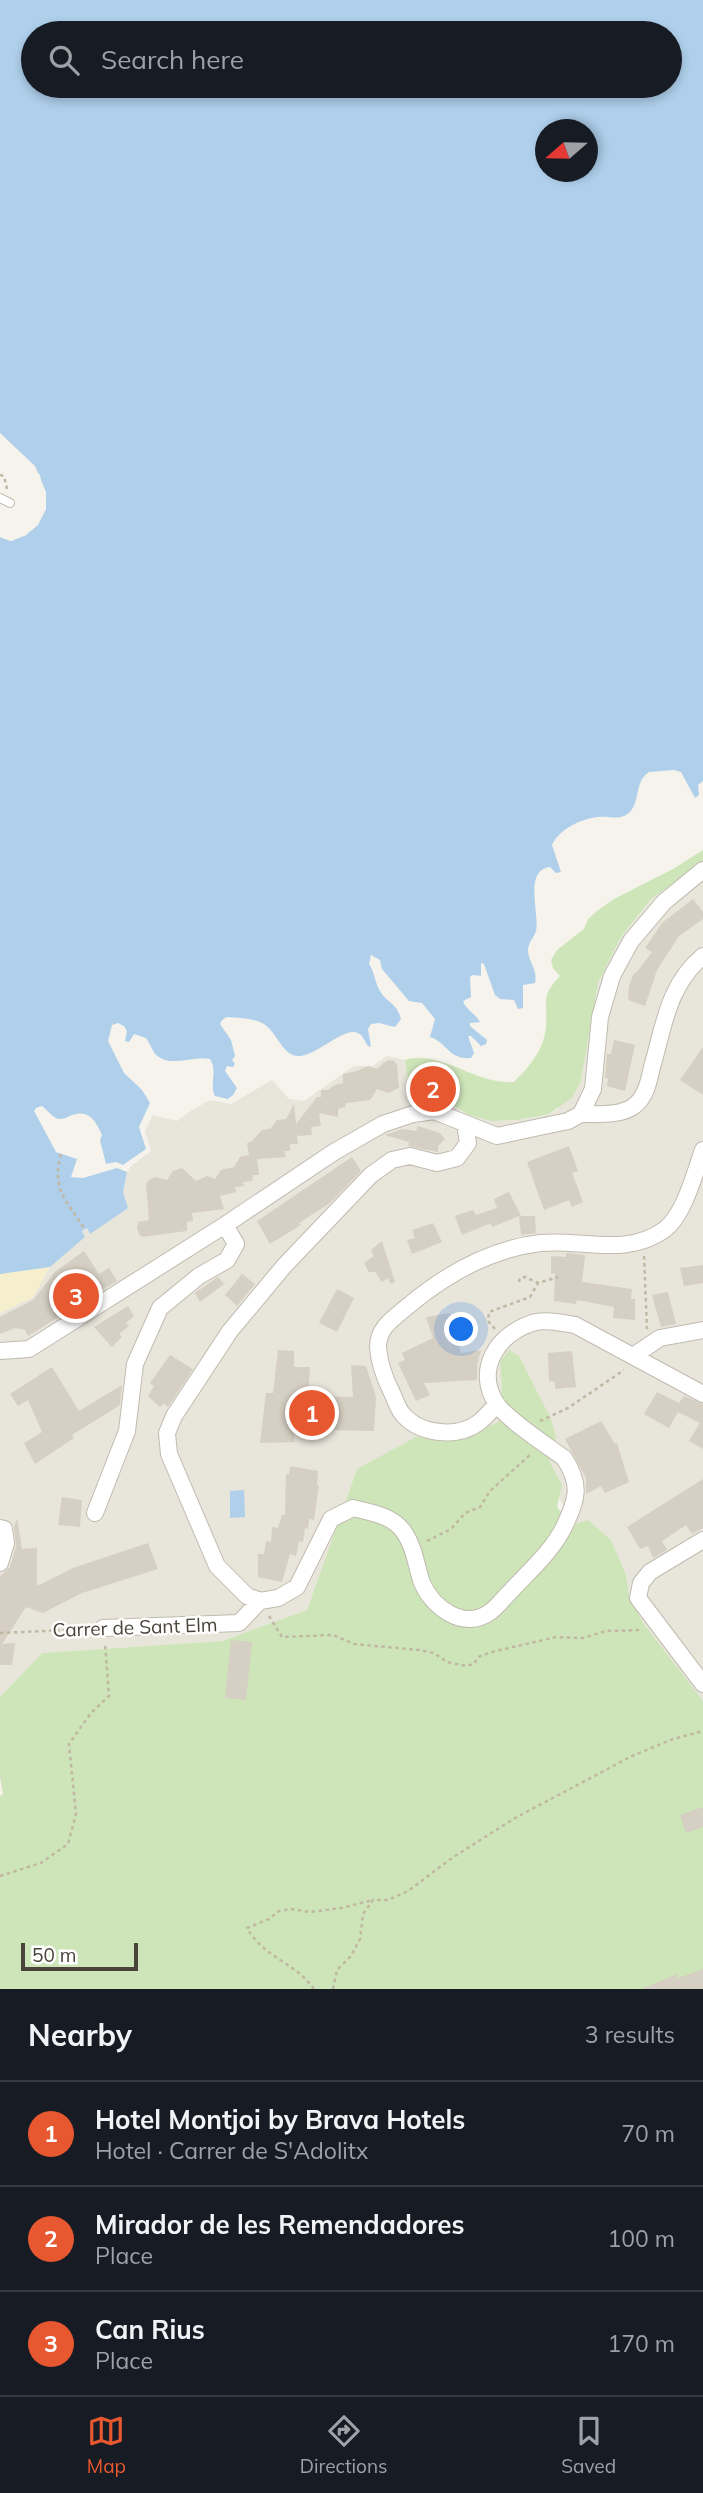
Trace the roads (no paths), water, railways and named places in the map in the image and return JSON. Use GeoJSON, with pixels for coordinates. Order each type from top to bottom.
{"type":"FeatureCollection","features":[{"type":"Feature","properties":{"kind":"street"},"geometry":{"type":"LineString","coordinates":[[581,1114],[593,1089],[600,1017],[612,976],[631,941],[664,902],[703,870]]}},
{"type":"Feature","properties":{"kind":"street"},"geometry":{"type":"LineString","coordinates":[[0,1351],[29,1349],[383,1124],[413,1114],[434,1111],[497,1136],[568,1121],[581,1114],[609,1114],[633,1107],[646,1091],[666,1012],[676,986],[689,968],[703,956]]}},
{"type":"Feature","properties":{"kind":"street"},"geometry":{"type":"LineString","coordinates":[[465,1124],[468,1143],[457,1158],[437,1163],[410,1156],[392,1160],[371,1175],[285,1265],[230,1331],[174,1416],[167,1433],[169,1454],[217,1566],[247,1596],[260,1601],[278,1598],[297,1587],[331,1520],[353,1508],[386,1515],[404,1531],[414,1551],[423,1584],[439,1608],[456,1618],[476,1619],[491,1612],[556,1543],[575,1504],[576,1482],[564,1458],[497,1404],[488,1380],[499,1335],[533,1323],[552,1321],[575,1325],[703,1394]]}},
{"type":"Feature","properties":{"kind":"street"},"geometry":{"type":"LineString","coordinates":[[497,1404],[477,1424],[458,1431],[435,1432],[417,1426],[401,1413],[384,1375],[378,1346],[383,1326],[451,1275],[491,1255],[540,1243],[613,1247],[643,1242],[665,1230],[674,1221],[703,1150]]}},
{"type":"Feature","properties":{"kind":"street"},"geometry":{"type":"LineString","coordinates":[[95,1513],[127,1431],[135,1364],[160,1308],[199,1276],[227,1260],[236,1244],[225,1225]]}},
{"type":"Feature","properties":{"kind":"street"},"geometry":{"type":"LineString","coordinates":[[633,1356],[660,1338],[703,1329]]}},
{"type":"Feature","properties":{"kind":"street"},"geometry":{"type":"LineString","coordinates":[[0,1563],[6,1543],[2,1529]]}},
{"type":"Feature","properties":{"kind":"street"},"geometry":{"type":"LineString","coordinates":[[703,1540],[650,1572],[641,1583],[638,1598],[703,1684]]}},
{"type":"Feature","properties":{"kind":"street","name":"Carrer de Sant Elm"},"geometry":{"type":"LineString","coordinates":[[103,1628],[239,1623],[260,1601]]}},
{"type":"Feature","properties":{"kind":"lane"},"geometry":{"type":"LineString","coordinates":[[0,498],[10,503]]}},
{"type":"Feature","properties":{"kind":"water"},"geometry":{"type":"Polygon","coordinates":[[[0,0],[703,0],[703,781],[698,785],[699,795],[695,798],[681,772],[649,772],[641,782],[631,811],[626,815],[585,820],[559,834],[552,845],[561,872],[556,873],[550,867],[542,870],[535,884],[537,924],[528,951],[535,983],[523,985],[523,1008],[518,1009],[514,1000],[500,999],[495,995],[484,964],[481,963],[481,976],[470,977],[471,997],[463,1001],[480,1022],[470,1023],[470,1026],[487,1040],[486,1044],[481,1046],[468,1036],[474,1053],[471,1058],[452,1054],[430,1037],[435,1019],[422,1003],[409,1001],[382,969],[380,960],[371,955],[369,964],[378,988],[394,1006],[401,1019],[395,1027],[371,1024],[368,1029],[371,1047],[360,1034],[352,1032],[299,1056],[288,1052],[264,1024],[251,1019],[227,1017],[220,1024],[231,1040],[235,1056],[232,1060],[235,1064],[233,1067],[227,1066],[225,1071],[237,1088],[228,1099],[215,1096],[210,1059],[165,1060],[155,1053],[146,1038],[134,1034],[129,1042],[125,1041],[127,1031],[124,1026],[118,1023],[112,1025],[108,1041],[124,1073],[142,1090],[150,1103],[139,1127],[146,1149],[123,1165],[116,1162],[106,1164],[100,1140],[102,1135],[91,1117],[78,1114],[58,1119],[42,1106],[34,1111],[56,1152],[77,1159],[71,1177],[83,1178],[117,1168],[127,1172],[123,1192],[128,1208],[90,1234],[87,1228],[82,1231],[85,1237],[50,1267],[0,1274],[0,537],[11,541],[26,535],[46,509],[40,475],[0,433],[0,0]]]}},
{"type":"Feature","properties":{"kind":"water"},"geometry":{"type":"Polygon","coordinates":[[[244,1490],[245,1517],[230,1518],[230,1491],[244,1490]]]}},
{"type":"Feature","properties":{"kind":"place","name":"Mirador de les Remendadores"},"geometry":{"type":"Point","coordinates":[433,1089]}},
{"type":"Feature","properties":{"kind":"place","name":"Can Rius"},"geometry":{"type":"Point","coordinates":[76,1296]}},
{"type":"Feature","properties":{"kind":"place","name":"Hotel Montjoi by Brava Hotels"},"geometry":{"type":"Point","coordinates":[312,1413]}}]}
